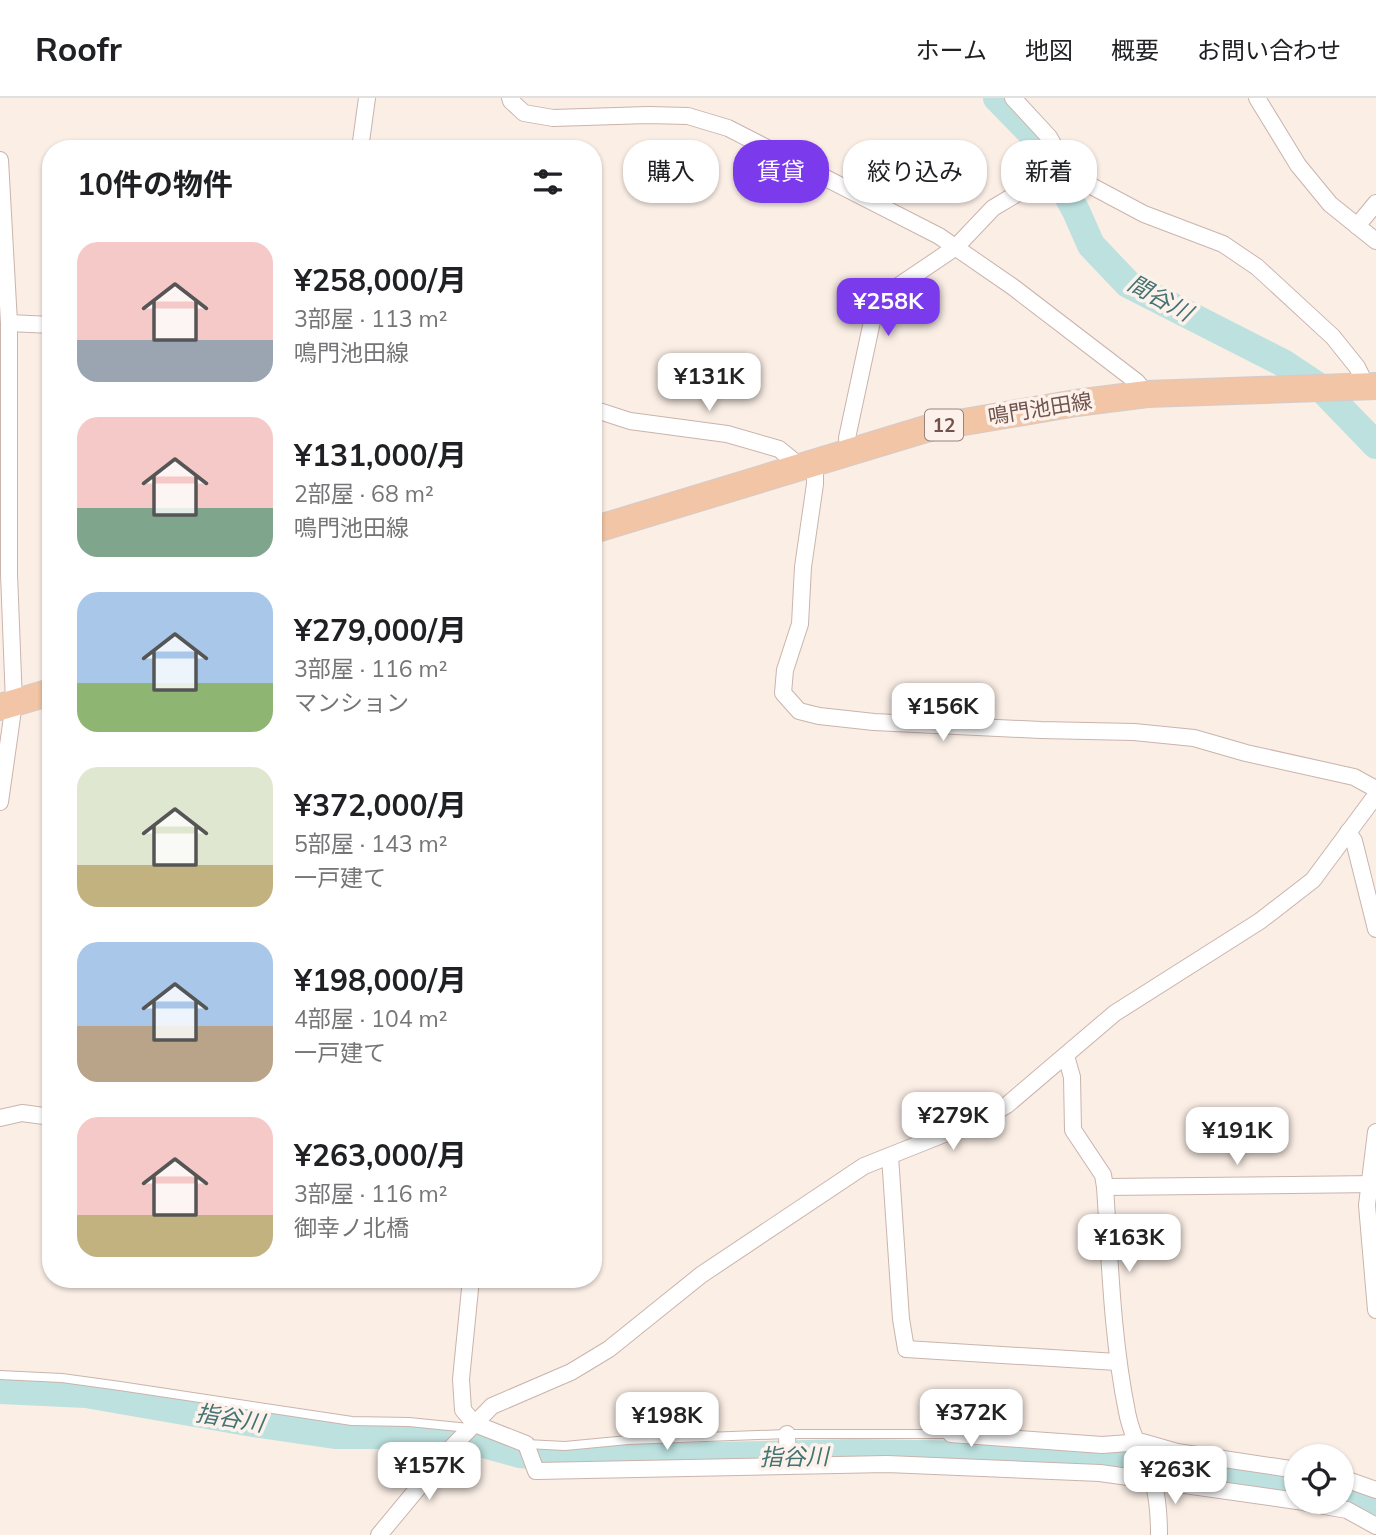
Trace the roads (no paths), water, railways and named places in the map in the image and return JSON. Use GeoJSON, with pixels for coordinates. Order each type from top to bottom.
{"type":"FeatureCollection","features":[{"type":"Feature","properties":{"kind":"main road","name":"鳴門池田線"},"geometry":{"type":"LineString","coordinates":[[602,527],[929,428],[1076,402],[1147,394],[1371,386]]}},
{"type":"Feature","properties":{"kind":"main road"},"geometry":{"type":"LineString","coordinates":[[7,705],[42,695]]}},
{"type":"Feature","properties":{"kind":"street"},"geometry":{"type":"LineString","coordinates":[[361,140],[366,98]]}},
{"type":"Feature","properties":{"kind":"street"},"geometry":{"type":"LineString","coordinates":[[510,98],[524,113],[553,118],[688,116],[728,128],[956,247],[1137,382],[1147,394]]}},
{"type":"Feature","properties":{"kind":"street"},"geometry":{"type":"LineString","coordinates":[[1013,98],[1050,140]]}},
{"type":"Feature","properties":{"kind":"street"},"geometry":{"type":"LineString","coordinates":[[1257,98],[1298,165],[1330,204],[1376,241]]}},
{"type":"Feature","properties":{"kind":"street"},"geometry":{"type":"LineString","coordinates":[[0,160],[9,323],[4,395],[9,574],[7,705],[0,802]]}},
{"type":"Feature","properties":{"kind":"street"},"geometry":{"type":"LineString","coordinates":[[1097,189],[1143,214],[1223,244],[1257,267],[1333,337],[1371,386]]}},
{"type":"Feature","properties":{"kind":"street"},"geometry":{"type":"LineString","coordinates":[[849,452],[847,438],[874,312],[888,293],[956,247],[993,208],[1001,203]]}},
{"type":"Feature","properties":{"kind":"street"},"geometry":{"type":"LineString","coordinates":[[1357,226],[1376,203]]}},
{"type":"Feature","properties":{"kind":"street"},"geometry":{"type":"LineString","coordinates":[[9,323],[42,325]]}},
{"type":"Feature","properties":{"kind":"street"},"geometry":{"type":"LineString","coordinates":[[602,411],[631,421],[727,435],[779,449],[808,464],[815,484],[803,567],[800,624],[785,670],[783,693],[799,711],[874,722],[1134,732],[1194,738],[1246,753],[1354,777],[1376,789]]}},
{"type":"Feature","properties":{"kind":"street"},"geometry":{"type":"LineString","coordinates":[[379,1535],[452,1447],[492,1406],[571,1372],[609,1349],[701,1275],[864,1166],[987,1117],[1007,1105],[1115,1013],[1286,902],[1313,880],[1376,795]]}},
{"type":"Feature","properties":{"kind":"street"},"geometry":{"type":"LineString","coordinates":[[1348,832],[1354,841],[1376,929]]}},
{"type":"Feature","properties":{"kind":"street"},"geometry":{"type":"LineString","coordinates":[[1066,1056],[1072,1077],[1073,1130],[1103,1175],[1117,1362],[1128,1416],[1151,1477],[1159,1535]]}},
{"type":"Feature","properties":{"kind":"street"},"geometry":{"type":"LineString","coordinates":[[0,1118],[22,1113],[42,1116]]}},
{"type":"Feature","properties":{"kind":"street"},"geometry":{"type":"LineString","coordinates":[[1376,1132],[1370,1253],[1376,1285],[1376,1310]]}},
{"type":"Feature","properties":{"kind":"street"},"geometry":{"type":"LineString","coordinates":[[890,1156],[901,1319],[906,1349],[1117,1362]]}},
{"type":"Feature","properties":{"kind":"street"},"geometry":{"type":"LineString","coordinates":[[1105,1187],[1372,1184]]}},
{"type":"Feature","properties":{"kind":"street"},"geometry":{"type":"LineString","coordinates":[[470,1288],[461,1379],[463,1410],[470,1428]]}},
{"type":"Feature","properties":{"kind":"street"},"geometry":{"type":"LineString","coordinates":[[470,1428],[526,1445],[536,1471],[665,1471],[788,1464],[887,1464],[1151,1477],[1284,1499]]}},
{"type":"Feature","properties":{"kind":"street"},"geometry":{"type":"LineString","coordinates":[[951,1434],[1137,1445],[1284,1468]]}},
{"type":"Feature","properties":{"kind":"street"},"geometry":{"type":"LineString","coordinates":[[787,1436],[788,1464]]}},
{"type":"Feature","properties":{"kind":"street"},"geometry":{"type":"LineString","coordinates":[[1354,1482],[1376,1490]]}},
{"type":"Feature","properties":{"kind":"street"},"geometry":{"type":"LineString","coordinates":[[1354,1514],[1376,1526]]}},
{"type":"Feature","properties":{"kind":"lane"},"geometry":{"type":"LineString","coordinates":[[0,1375],[62,1378],[120,1385],[352,1421],[410,1422],[470,1428]]}},
{"type":"Feature","properties":{"kind":"lane"},"geometry":{"type":"LineString","coordinates":[[526,1445],[565,1446],[628,1440],[951,1434]]}},
{"type":"Feature","properties":{"kind":"waterway","name":"間谷川"},"geometry":{"type":"LineString","coordinates":[[997,98],[1036,138],[1076,211],[1091,245],[1128,284],[1283,363],[1322,389],[1376,445]]}},
{"type":"Feature","properties":{"kind":"waterway","name":"指谷川"},"geometry":{"type":"LineString","coordinates":[[0,1390],[86,1394],[335,1435],[419,1435],[476,1442],[520,1454],[569,1459],[854,1453],[979,1455],[1165,1466],[1284,1485]]}},
{"type":"Feature","properties":{"kind":"waterway","name":"指谷川"},"geometry":{"type":"LineString","coordinates":[[1354,1500],[1376,1506]]}}]}
